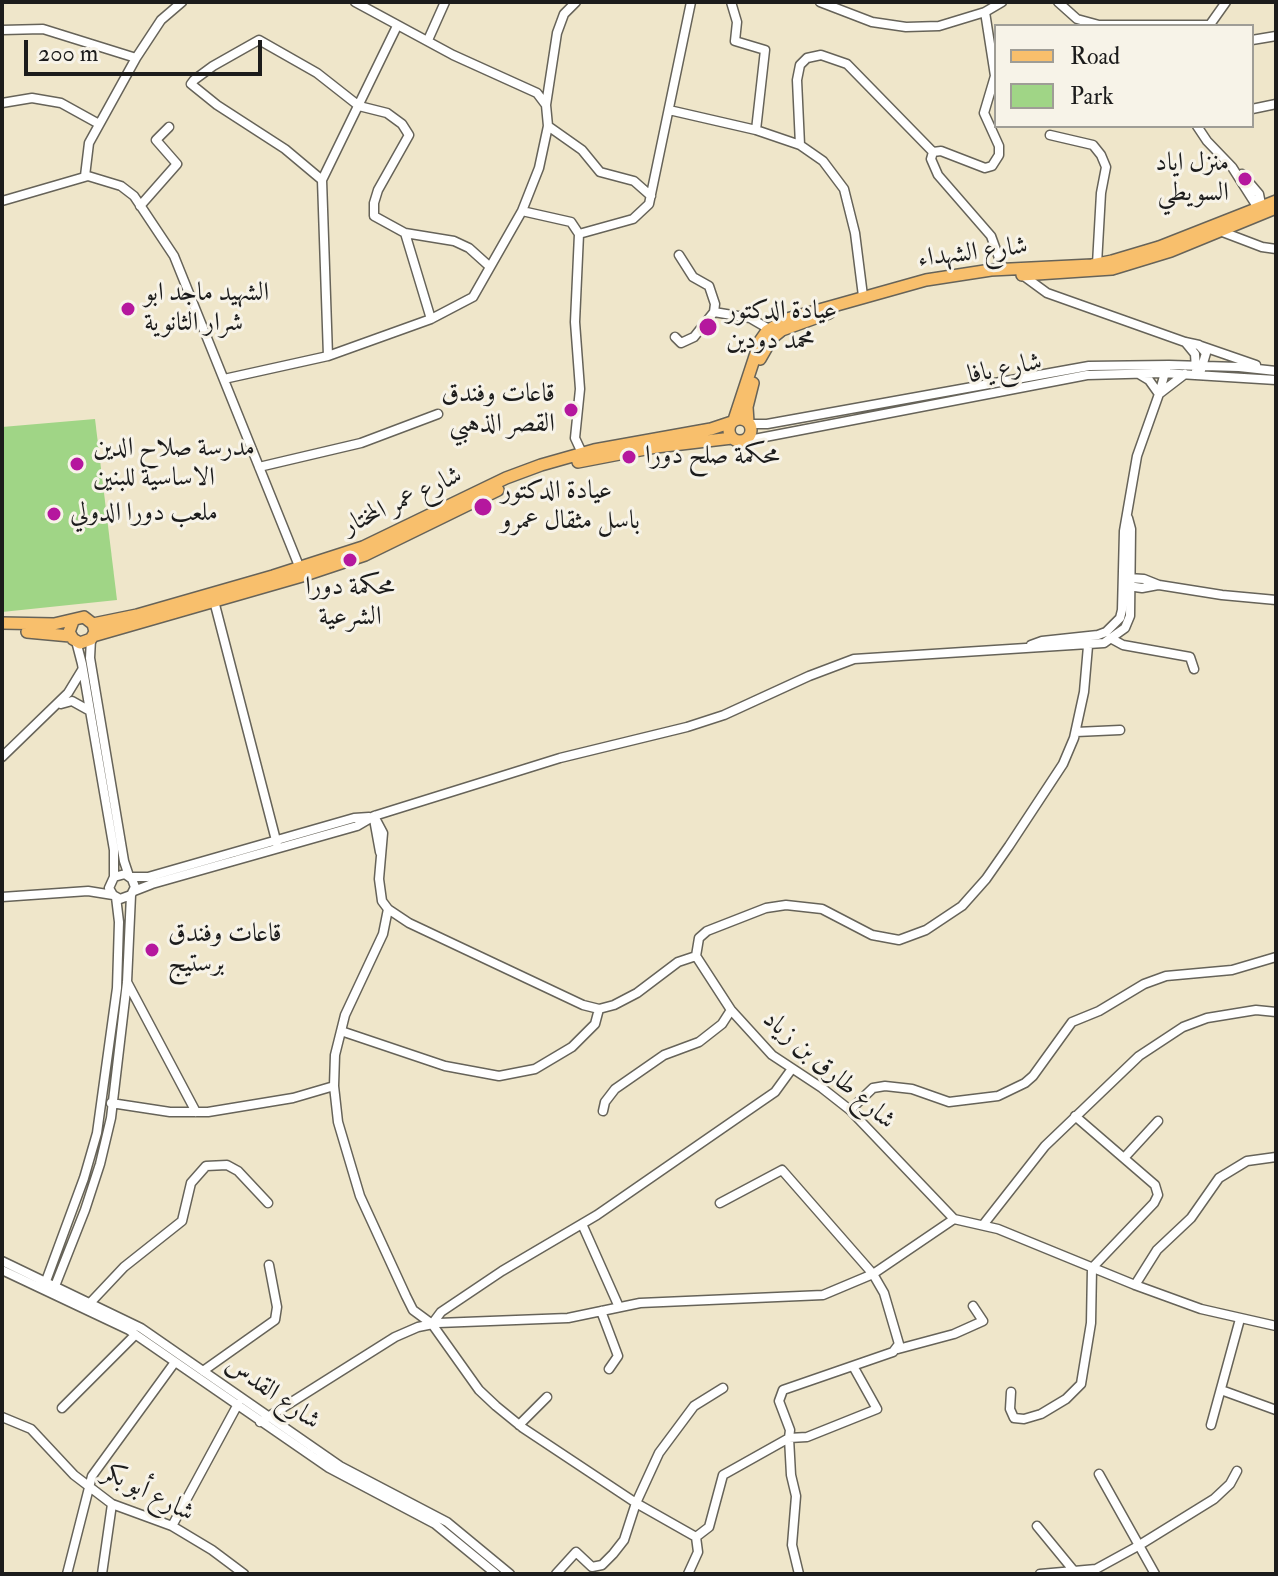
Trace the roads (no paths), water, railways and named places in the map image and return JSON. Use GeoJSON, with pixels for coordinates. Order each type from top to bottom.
{"type":"FeatureCollection","features":[{"type":"Feature","properties":{"kind":"main road","name":"شارع الشهداء"},"geometry":{"type":"LineString","coordinates":[[769,329],[787,319],[926,280],[1097,264],[1159,247],[1276,201]]}},
{"type":"Feature","properties":{"kind":"main road","name":"شارع الشهداء"},"geometry":{"type":"LineString","coordinates":[[749,423],[747,407],[762,354],[772,338],[782,330],[819,316],[926,286],[1013,271],[1092,273],[1112,269],[1171,251],[1260,208],[1276,208]]}},
{"type":"Feature","properties":{"kind":"main road"},"geometry":{"type":"LineString","coordinates":[[733,421],[742,419],[749,423],[750,436],[744,441],[732,438],[729,429],[752,359],[769,329]]}},
{"type":"Feature","properties":{"kind":"main road","name":"شارع عمر المختار"},"geometry":{"type":"LineString","coordinates":[[301,572],[363,547],[506,478],[582,453],[711,429],[733,421]]}},
{"type":"Feature","properties":{"kind":"main road","name":"شارع عمر المختار"},"geometry":{"type":"LineString","coordinates":[[93,633],[365,555],[504,487],[552,469],[642,450],[732,438]]}},
{"type":"Feature","properties":{"kind":"main road"},"geometry":{"type":"LineString","coordinates":[[2,623],[54,624],[84,617],[93,633],[84,643],[73,638],[2,631]]}},
{"type":"Feature","properties":{"kind":"main road"},"geometry":{"type":"LineString","coordinates":[[73,621],[69,628],[73,638]]}},
{"type":"Feature","properties":{"kind":"street"},"geometry":{"type":"LineString","coordinates":[[85,176],[89,143],[99,124],[161,20],[182,2]]}},
{"type":"Feature","properties":{"kind":"street"},"geometry":{"type":"LineString","coordinates":[[355,2],[453,55],[537,93],[546,105]]}},
{"type":"Feature","properties":{"kind":"street"},"geometry":{"type":"LineString","coordinates":[[428,40],[445,2]]}},
{"type":"Feature","properties":{"kind":"street"},"geometry":{"type":"LineString","coordinates":[[224,379],[328,356],[431,319],[473,297],[522,211],[539,168],[548,126],[546,105],[557,33],[564,14],[576,2]]}},
{"type":"Feature","properties":{"kind":"street"},"geometry":{"type":"LineString","coordinates":[[579,234],[633,219],[642,213],[651,196],[691,2]]}},
{"type":"Feature","properties":{"kind":"street"},"geometry":{"type":"LineString","coordinates":[[731,2],[737,22],[735,41],[765,50],[756,130]]}},
{"type":"Feature","properties":{"kind":"street"},"geometry":{"type":"LineString","coordinates":[[820,2],[872,22],[906,27],[939,26],[985,12],[1002,2]]}},
{"type":"Feature","properties":{"kind":"street"},"geometry":{"type":"LineString","coordinates":[[1058,2],[1077,19],[1095,24]]}},
{"type":"Feature","properties":{"kind":"street"},"geometry":{"type":"LineString","coordinates":[[1211,24],[1226,2]]}},
{"type":"Feature","properties":{"kind":"street"},"geometry":{"type":"LineString","coordinates":[[985,12],[994,70]]}},
{"type":"Feature","properties":{"kind":"street"},"geometry":{"type":"LineString","coordinates":[[328,356],[322,180],[397,26]]}},
{"type":"Feature","properties":{"kind":"street"},"geometry":{"type":"LineString","coordinates":[[2,30],[43,29],[136,58]]}},
{"type":"Feature","properties":{"kind":"street"},"geometry":{"type":"LineString","coordinates":[[1254,40],[1276,36]]}},
{"type":"Feature","properties":{"kind":"street"},"geometry":{"type":"LineString","coordinates":[[322,180],[285,149],[217,105],[191,84],[213,66],[259,40],[317,73],[359,106],[382,111],[399,121],[408,132],[408,140],[378,190],[373,212],[378,220],[405,233],[454,241],[469,248],[489,266]]}},
{"type":"Feature","properties":{"kind":"street"},"geometry":{"type":"LineString","coordinates":[[800,145],[798,69],[807,58],[821,55],[841,60],[859,73],[933,152]]}},
{"type":"Feature","properties":{"kind":"street"},"geometry":{"type":"LineString","coordinates":[[933,152],[941,151],[980,168],[992,166],[999,155],[999,146],[984,113],[994,79]]}},
{"type":"Feature","properties":{"kind":"street"},"geometry":{"type":"LineString","coordinates":[[2,103],[32,98],[61,103],[99,124]]}},
{"type":"Feature","properties":{"kind":"street"},"geometry":{"type":"LineString","coordinates":[[1254,109],[1276,104]]}},
{"type":"Feature","properties":{"kind":"street"},"geometry":{"type":"LineString","coordinates":[[669,110],[756,130],[800,145],[823,161],[844,189],[855,233],[863,296]]}},
{"type":"Feature","properties":{"kind":"street"},"geometry":{"type":"LineString","coordinates":[[548,126],[582,150],[600,172],[634,181],[651,196]]}},
{"type":"Feature","properties":{"kind":"street"},"geometry":{"type":"LineString","coordinates":[[140,206],[177,164],[156,140],[169,127]]}},
{"type":"Feature","properties":{"kind":"street"},"geometry":{"type":"LineString","coordinates":[[1198,128],[1207,141],[1254,187],[1260,208]]}},
{"type":"Feature","properties":{"kind":"street"},"geometry":{"type":"LineString","coordinates":[[1050,135],[1093,145],[1106,167],[1101,193],[1097,264]]}},
{"type":"Feature","properties":{"kind":"street"},"geometry":{"type":"LineString","coordinates":[[933,152],[931,159],[938,175],[991,236],[1013,271],[1047,293],[1275,374]]}},
{"type":"Feature","properties":{"kind":"street"},"geometry":{"type":"LineString","coordinates":[[2,201],[85,176],[106,179],[134,196],[174,256],[301,572]]}},
{"type":"Feature","properties":{"kind":"street"},"geometry":{"type":"LineString","coordinates":[[522,211],[571,222],[579,234],[575,322],[580,389],[575,438],[582,453]]}},
{"type":"Feature","properties":{"kind":"street"},"geometry":{"type":"LineString","coordinates":[[1219,230],[1262,247],[1276,249]]}},
{"type":"Feature","properties":{"kind":"street"},"geometry":{"type":"LineString","coordinates":[[405,233],[431,319]]}},
{"type":"Feature","properties":{"kind":"street"},"geometry":{"type":"LineString","coordinates":[[675,337],[681,343],[694,337],[714,312],[715,301],[709,286],[693,277],[679,255]]}},
{"type":"Feature","properties":{"kind":"street"},"geometry":{"type":"LineString","coordinates":[[714,312],[750,318],[769,329]]}},
{"type":"Feature","properties":{"kind":"street"},"geometry":{"type":"LineString","coordinates":[[1185,342],[1195,354],[1199,369]]}},
{"type":"Feature","properties":{"kind":"street"},"geometry":{"type":"LineString","coordinates":[[1199,369],[1206,353],[1200,346]]}},
{"type":"Feature","properties":{"kind":"street","name":"شارع يافا"},"geometry":{"type":"LineString","coordinates":[[749,423],[767,424],[1089,366],[1275,374]]}},
{"type":"Feature","properties":{"kind":"street"},"geometry":{"type":"LineString","coordinates":[[2,897],[88,891],[124,899],[152,884],[354,818],[374,816],[560,758],[724,715],[854,659],[1031,645],[1043,648],[1112,639],[1128,622],[1131,529],[1128,518],[1137,456],[1166,369]]}},
{"type":"Feature","properties":{"kind":"street","name":"شارع يافا"},"geometry":{"type":"LineString","coordinates":[[744,441],[1048,381],[1166,369],[1186,373],[1199,369]]}},
{"type":"Feature","properties":{"kind":"street"},"geometry":{"type":"LineString","coordinates":[[1134,373],[1149,380],[1159,394]]}},
{"type":"Feature","properties":{"kind":"street"},"geometry":{"type":"LineString","coordinates":[[1159,394],[1186,373]]}},
{"type":"Feature","properties":{"kind":"street"},"geometry":{"type":"LineString","coordinates":[[259,467],[361,443],[438,414]]}},
{"type":"Feature","properties":{"kind":"street"},"geometry":{"type":"LineString","coordinates":[[1127,582],[1276,600]]}},
{"type":"Feature","properties":{"kind":"street"},"geometry":{"type":"LineString","coordinates":[[1083,643],[1106,632],[1120,618],[1127,582]]}},
{"type":"Feature","properties":{"kind":"street"},"geometry":{"type":"LineString","coordinates":[[213,598],[277,844]]}},
{"type":"Feature","properties":{"kind":"street"},"geometry":{"type":"LineString","coordinates":[[49,1286],[100,1164],[113,1104],[134,883],[124,861],[90,658],[93,633]]}},
{"type":"Feature","properties":{"kind":"street"},"geometry":{"type":"LineString","coordinates":[[49,1286],[97,1133],[117,988],[119,922],[114,896],[109,888],[114,850],[83,667],[73,638]]}},
{"type":"Feature","properties":{"kind":"street"},"geometry":{"type":"LineString","coordinates":[[1112,639],[1123,645],[1190,657],[1194,669]]}},
{"type":"Feature","properties":{"kind":"street"},"geometry":{"type":"LineString","coordinates":[[374,816],[379,834],[379,891],[388,909],[409,923],[570,999],[599,1009],[637,993],[678,962],[696,956],[699,938],[707,931],[766,908],[786,905],[822,909],[886,940],[907,939],[962,906],[986,879],[1063,764],[1081,712],[1085,677],[1083,643]]}},
{"type":"Feature","properties":{"kind":"street"},"geometry":{"type":"LineString","coordinates":[[2,757],[75,685],[83,667]]}},
{"type":"Feature","properties":{"kind":"street"},"geometry":{"type":"LineString","coordinates":[[56,706],[72,701],[90,711]]}},
{"type":"Feature","properties":{"kind":"street"},"geometry":{"type":"LineString","coordinates":[[1076,732],[1120,730]]}},
{"type":"Feature","properties":{"kind":"street"},"geometry":{"type":"LineString","coordinates":[[379,834],[400,808]]}},
{"type":"Feature","properties":{"kind":"street"},"geometry":{"type":"LineString","coordinates":[[88,891],[121,873],[148,877],[357,826],[374,816]]}},
{"type":"Feature","properties":{"kind":"street"},"geometry":{"type":"LineString","coordinates":[[357,826],[379,834]]}},
{"type":"Feature","properties":{"kind":"street"},"geometry":{"type":"LineString","coordinates":[[388,909],[383,934],[345,1015],[335,1055],[334,1086],[338,1122],[360,1196],[413,1310],[432,1324],[479,1390],[519,1425],[636,1503],[696,1537]]}},
{"type":"Feature","properties":{"kind":"street","name":"شارع طارق بن زياد"},"geometry":{"type":"LineString","coordinates":[[696,956],[731,1010],[772,1055],[850,1110],[954,1219]]}},
{"type":"Feature","properties":{"kind":"street"},"geometry":{"type":"LineString","coordinates":[[850,1110],[873,1088],[885,1086],[912,1089],[949,1102],[998,1096],[1033,1076],[1072,1022],[1099,1011],[1144,984],[1162,977],[1232,970],[1276,957]]}},
{"type":"Feature","properties":{"kind":"street"},"geometry":{"type":"LineString","coordinates":[[127,982],[196,1112]]}},
{"type":"Feature","properties":{"kind":"street"},"geometry":{"type":"LineString","coordinates":[[341,1031],[445,1066],[499,1076],[535,1069],[572,1047],[595,1024],[599,1009]]}},
{"type":"Feature","properties":{"kind":"street"},"geometry":{"type":"LineString","coordinates":[[603,1111],[605,1102],[615,1089],[664,1055],[699,1042],[722,1024],[731,1010]]}},
{"type":"Feature","properties":{"kind":"street"},"geometry":{"type":"LineString","coordinates":[[983,1225],[1045,1146],[1139,1056],[1183,1027],[1207,1018],[1256,1010],[1276,1012]]}},
{"type":"Feature","properties":{"kind":"street"},"geometry":{"type":"LineString","coordinates":[[432,1324],[453,1303],[582,1224],[767,1097],[791,1070]]}},
{"type":"Feature","properties":{"kind":"street"},"geometry":{"type":"LineString","coordinates":[[102,1103],[170,1112],[196,1112],[251,1106],[334,1086]]}},
{"type":"Feature","properties":{"kind":"street"},"geometry":{"type":"LineString","coordinates":[[1011,1392],[1010,1409],[1014,1418],[1024,1419],[1041,1414],[1066,1399],[1081,1384],[1091,1323],[1092,1268],[1158,1195],[1155,1185],[1075,1116]]}},
{"type":"Feature","properties":{"kind":"street"},"geometry":{"type":"LineString","coordinates":[[1124,1158],[1158,1121]]}},
{"type":"Feature","properties":{"kind":"street"},"geometry":{"type":"LineString","coordinates":[[1135,1285],[1157,1250],[1191,1218],[1219,1178],[1247,1161],[1276,1157]]}},
{"type":"Feature","properties":{"kind":"street"},"geometry":{"type":"LineString","coordinates":[[91,1302],[124,1267],[182,1221],[191,1183],[206,1166],[227,1165],[238,1171],[268,1203]]}},
{"type":"Feature","properties":{"kind":"street"},"geometry":{"type":"LineString","coordinates":[[720,1203],[782,1170],[873,1274],[884,1293],[899,1341],[898,1349]]}},
{"type":"Feature","properties":{"kind":"street"},"geometry":{"type":"LineString","coordinates":[[264,1419],[395,1337],[432,1324],[547,1320],[681,1300],[815,1296],[838,1290],[873,1274],[954,1219],[1023,1238],[1201,1309],[1276,1326]]}},
{"type":"Feature","properties":{"kind":"street"},"geometry":{"type":"LineString","coordinates":[[582,1224],[619,1307]]}},
{"type":"Feature","properties":{"kind":"street","name":"شارع القدس"},"geometry":{"type":"LineString","coordinates":[[2,1261],[135,1335],[240,1402],[329,1468],[435,1524],[496,1574]]}},
{"type":"Feature","properties":{"kind":"street"},"geometry":{"type":"LineString","coordinates":[[203,1371],[275,1320],[277,1307],[269,1265]]}},
{"type":"Feature","properties":{"kind":"street","name":"شارع القدس"},"geometry":{"type":"LineString","coordinates":[[4,1274],[91,1302],[141,1328],[203,1371],[240,1402]]}},
{"type":"Feature","properties":{"kind":"street"},"geometry":{"type":"LineString","coordinates":[[799,1574],[792,1545],[796,1496],[791,1475],[790,1430],[779,1404],[783,1390],[898,1349],[954,1334],[983,1321],[973,1306]]}},
{"type":"Feature","properties":{"kind":"street"},"geometry":{"type":"LineString","coordinates":[[601,1311],[618,1356],[609,1369]]}},
{"type":"Feature","properties":{"kind":"street"},"geometry":{"type":"LineString","coordinates":[[1211,1425],[1240,1319]]}},
{"type":"Feature","properties":{"kind":"street"},"geometry":{"type":"LineString","coordinates":[[62,1408],[135,1335]]}},
{"type":"Feature","properties":{"kind":"street"},"geometry":{"type":"LineString","coordinates":[[67,1574],[92,1476],[175,1362]]}},
{"type":"Feature","properties":{"kind":"street"},"geometry":{"type":"LineString","coordinates":[[696,1537],[709,1527],[723,1475],[789,1438],[807,1437],[877,1409],[853,1366]]}},
{"type":"Feature","properties":{"kind":"street"},"geometry":{"type":"LineString","coordinates":[[556,1574],[576,1552],[592,1567],[602,1565],[624,1540],[636,1503],[659,1453],[694,1406],[723,1388]]}},
{"type":"Feature","properties":{"kind":"street"},"geometry":{"type":"LineString","coordinates":[[1221,1390],[1276,1410]]}},
{"type":"Feature","properties":{"kind":"street"},"geometry":{"type":"LineString","coordinates":[[519,1425],[547,1397]]}},
{"type":"Feature","properties":{"kind":"street"},"geometry":{"type":"LineString","coordinates":[[172,1526],[240,1402]]}},
{"type":"Feature","properties":{"kind":"street","name":"شارع أبو بكر"},"geometry":{"type":"LineString","coordinates":[[2,1417],[31,1429],[88,1488],[112,1504],[172,1526],[244,1574]]}},
{"type":"Feature","properties":{"kind":"street","name":"شارع القدس"},"geometry":{"type":"LineString","coordinates":[[264,1419],[340,1466],[447,1522],[510,1574]]}},
{"type":"Feature","properties":{"kind":"street"},"geometry":{"type":"LineString","coordinates":[[1040,1574],[1096,1569],[1214,1499],[1230,1484],[1237,1471]]}},
{"type":"Feature","properties":{"kind":"street"},"geometry":{"type":"LineString","coordinates":[[1099,1474],[1155,1574]]}},
{"type":"Feature","properties":{"kind":"street"},"geometry":{"type":"LineString","coordinates":[[102,1574],[112,1504]]}},
{"type":"Feature","properties":{"kind":"street"},"geometry":{"type":"LineString","coordinates":[[1037,1526],[1074,1571]]}},
{"type":"Feature","properties":{"kind":"street"},"geometry":{"type":"LineString","coordinates":[[688,1574],[698,1552],[696,1537]]}},
{"type":"Feature","properties":{"kind":"place","name":"منزل اياد السويطي"},"geometry":{"type":"Point","coordinates":[1245,179]}},
{"type":"Feature","properties":{"kind":"place","name":"الشهيد ماجد ابو شرار الثانوية"},"geometry":{"type":"Point","coordinates":[128,309]}},
{"type":"Feature","properties":{"kind":"place","name":"عيادة الدكتور محمد دودين"},"geometry":{"type":"Point","coordinates":[708,327]}},
{"type":"Feature","properties":{"kind":"place","name":"قاعات وفندق القصر الذهبي"},"geometry":{"type":"Point","coordinates":[571,410]}},
{"type":"Feature","properties":{"kind":"place","name":"محكمة صلح دورا"},"geometry":{"type":"Point","coordinates":[629,457]}},
{"type":"Feature","properties":{"kind":"place","name":"مدرسة صلاح الدين الاساسية للبنين"},"geometry":{"type":"Point","coordinates":[77,464]}},
{"type":"Feature","properties":{"kind":"place","name":"عيادة الدكتور باسل مثقال عمرو"},"geometry":{"type":"Point","coordinates":[483,507]}},
{"type":"Feature","properties":{"kind":"place","name":"ملعب دورا الدولي"},"geometry":{"type":"Point","coordinates":[54,514]}},
{"type":"Feature","properties":{"kind":"place","name":"محكمة دورا الشرعية"},"geometry":{"type":"Point","coordinates":[350,560]}},
{"type":"Feature","properties":{"kind":"place","name":"قاعات وفندق برستيج"},"geometry":{"type":"Point","coordinates":[152,950]}}]}
